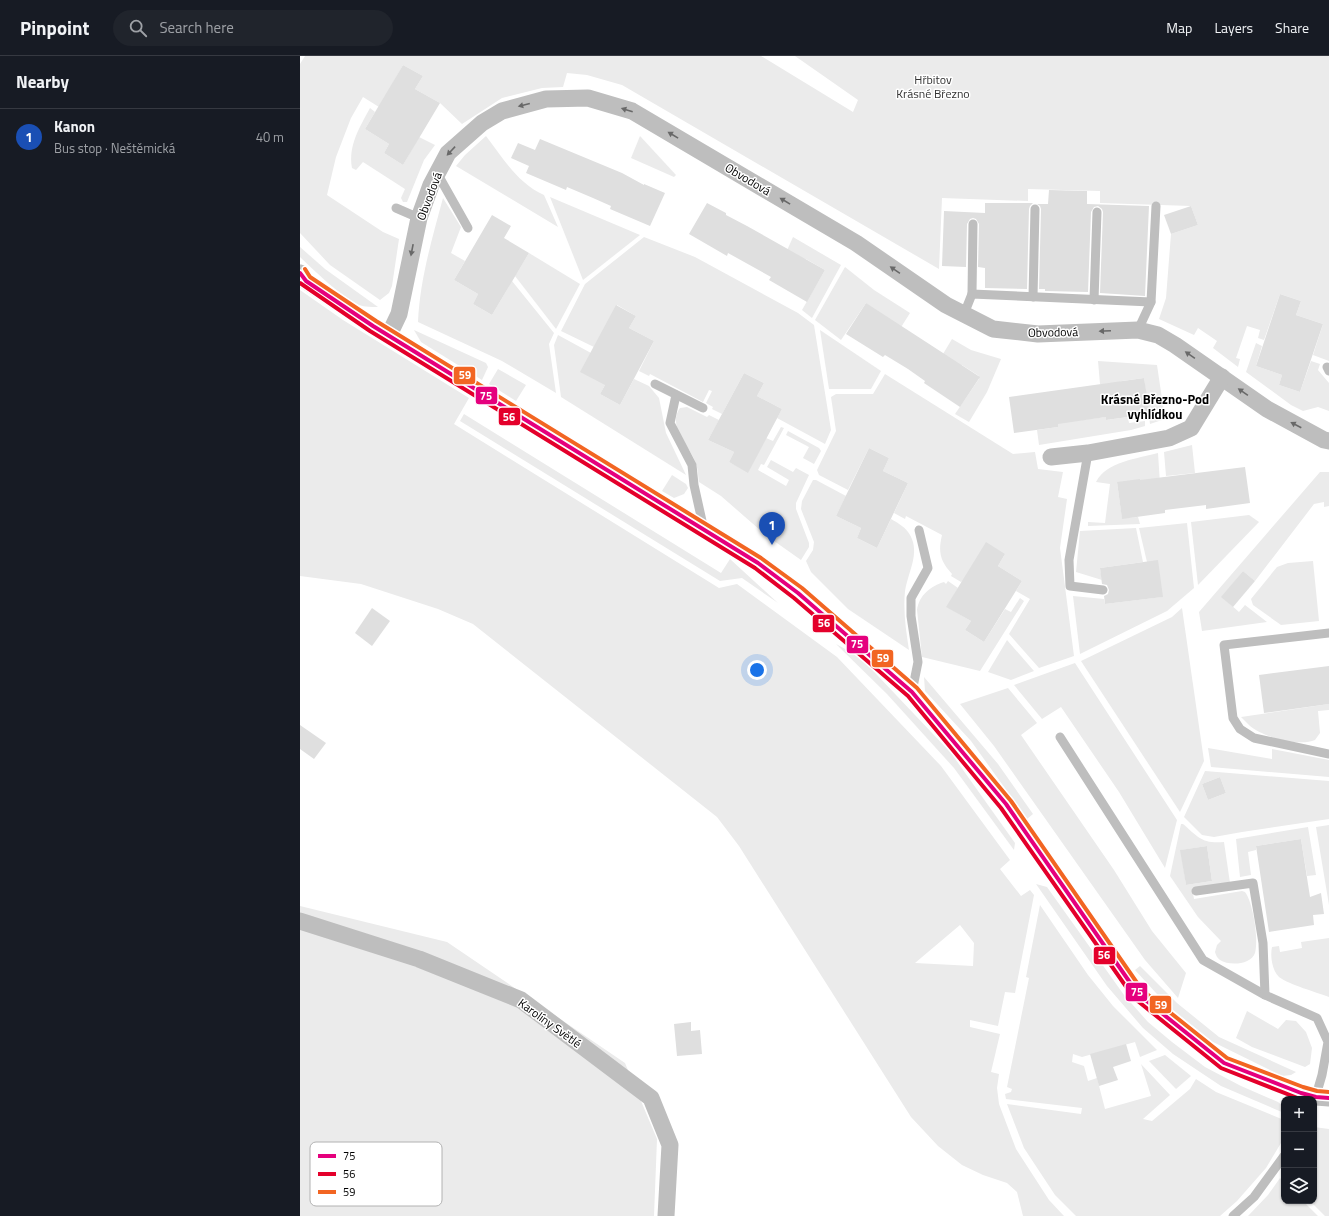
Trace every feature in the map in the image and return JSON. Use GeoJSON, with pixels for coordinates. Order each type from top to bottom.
{"type":"FeatureCollection","features":[{"type":"Feature","properties":{"kind":"street","name":"Obvodová"},"geometry":{"type":"LineString","coordinates":[[389,336],[400,314],[418,218],[437,173],[448,153],[482,123],[502,111],[546,99],[588,98],[632,111],[856,243],[946,305],[993,329],[1038,334],[1138,330],[1158,335],[1267,409],[1324,440],[1329,441]]}},
{"type":"Feature","properties":{"kind":"street"},"geometry":{"type":"LineString","coordinates":[[300,273],[306,281],[389,336],[758,563],[798,593],[912,692],[1006,804],[1138,994],[1224,1063],[1320,1099]]}},
{"type":"Feature","properties":{"kind":"street"},"geometry":{"type":"LineString","coordinates":[[1051,457],[1088,453],[1169,438],[1191,428],[1222,377]]}},
{"type":"Feature","properties":{"kind":"street","name":"Karolíny Světlé"},"geometry":{"type":"LineString","coordinates":[[300,922],[418,959],[521,1000],[651,1098],[670,1145],[666,1216]]}},
{"type":"Feature","properties":{"kind":"lane"},"geometry":{"type":"LineString","coordinates":[[437,173],[468,228]]}},
{"type":"Feature","properties":{"kind":"lane"},"geometry":{"type":"LineString","coordinates":[[1138,330],[1151,302],[1156,206]]}},
{"type":"Feature","properties":{"kind":"lane"},"geometry":{"type":"LineString","coordinates":[[396,208],[418,218]]}},
{"type":"Feature","properties":{"kind":"lane"},"geometry":{"type":"LineString","coordinates":[[1033,297],[1035,209]]}},
{"type":"Feature","properties":{"kind":"lane"},"geometry":{"type":"LineString","coordinates":[[1094,300],[1097,212]]}},
{"type":"Feature","properties":{"kind":"lane"},"geometry":{"type":"LineString","coordinates":[[964,314],[972,294],[973,224]]}},
{"type":"Feature","properties":{"kind":"lane"},"geometry":{"type":"LineString","coordinates":[[972,294],[1151,302]]}},
{"type":"Feature","properties":{"kind":"lane"},"geometry":{"type":"LineString","coordinates":[[655,384],[703,408]]}},
{"type":"Feature","properties":{"kind":"lane"},"geometry":{"type":"LineString","coordinates":[[676,395],[670,423],[692,465],[694,485],[704,531]]}},
{"type":"Feature","properties":{"kind":"lane"},"geometry":{"type":"LineString","coordinates":[[1088,453],[1069,560],[1070,586],[1103,590]]}},
{"type":"Feature","properties":{"kind":"lane"},"geometry":{"type":"LineString","coordinates":[[912,692],[918,662],[910,616],[911,598],[928,568],[919,530]]}},
{"type":"Feature","properties":{"kind":"lane"},"geometry":{"type":"LineString","coordinates":[[1329,633],[1224,646],[1233,718],[1240,729],[1254,738],[1329,754]]}},
{"type":"Feature","properties":{"kind":"lane"},"geometry":{"type":"LineString","coordinates":[[1060,737],[1203,960],[1265,995],[1317,1018],[1329,1042],[1322,1075],[1320,1099]]}},
{"type":"Feature","properties":{"kind":"lane"},"geometry":{"type":"LineString","coordinates":[[1196,891],[1253,883],[1263,943],[1265,995]]}},
{"type":"Feature","properties":{"kind":"lane"},"geometry":{"type":"LineString","coordinates":[[1233,1216],[1254,1197],[1281,1160]]}},
{"type":"Feature","properties":{"kind":"green space","name":"Hřbitov Krásné Březno"},"geometry":{"type":"Polygon","coordinates":[[[305,56],[761,56],[853,112],[858,100],[795,56],[1329,56],[1329,361],[1313,355],[1323,324],[1296,315],[1301,301],[1280,294],[1264,340],[1258,338],[1260,330],[1247,326],[1236,358],[1240,359],[1238,367],[1213,348],[1217,341],[1198,328],[1194,335],[1159,319],[1166,298],[1171,234],[1198,225],[1191,206],[1100,203],[1100,191],[1028,189],[1028,201],[942,198],[939,269],[622,85],[587,75],[567,73],[563,87],[542,88],[502,98],[462,124],[440,103],[415,89],[423,76],[403,65],[379,107],[363,97],[351,118],[336,157],[327,195],[383,232],[399,239],[392,286],[389,293],[380,300],[330,265],[300,233],[300,64],[305,56]]]}},
{"type":"Feature","properties":{"kind":"green space"},"geometry":{"type":"Polygon","coordinates":[[[370,108],[375,112],[365,129],[389,144],[384,153],[403,165],[419,137],[435,145],[424,160],[407,202],[403,202],[401,198],[405,189],[363,162],[356,170],[352,168],[351,160],[353,144],[370,108]]]}},
{"type":"Feature","properties":{"kind":"green space"},"geometry":{"type":"Polygon","coordinates":[[[486,136],[518,177],[534,190],[544,195],[558,227],[456,166],[465,155],[486,136]]]}},
{"type":"Feature","properties":{"kind":"green space"},"geometry":{"type":"Polygon","coordinates":[[[640,136],[676,175],[674,177],[631,158],[640,136]]]}},
{"type":"Feature","properties":{"kind":"green space"},"geometry":{"type":"Polygon","coordinates":[[[550,197],[640,235],[583,280],[550,197]]]}},
{"type":"Feature","properties":{"kind":"green space"},"geometry":{"type":"Polygon","coordinates":[[[443,198],[461,227],[451,253],[465,261],[454,280],[478,294],[473,304],[492,315],[512,281],[554,333],[549,344],[556,393],[502,361],[418,322],[424,275],[443,198]]]}},
{"type":"Feature","properties":{"kind":"green space"},"geometry":{"type":"Polygon","coordinates":[[[644,237],[695,257],[798,313],[814,325],[831,430],[825,444],[777,418],[782,409],[757,396],[764,383],[744,373],[722,414],[712,409],[713,407],[706,403],[712,391],[709,390],[703,402],[650,374],[649,376],[639,371],[654,341],[629,328],[636,316],[617,305],[594,347],[561,331],[585,284],[644,237]]]}},
{"type":"Feature","properties":{"kind":"green space"},"geometry":{"type":"Polygon","coordinates":[[[793,237],[841,265],[812,318],[802,310],[825,270],[806,259],[785,255],[793,237]]]}},
{"type":"Feature","properties":{"kind":"green space"},"geometry":{"type":"Polygon","coordinates":[[[300,247],[325,269],[378,307],[366,307],[359,305],[336,289],[300,257],[300,247]]]}},
{"type":"Feature","properties":{"kind":"green space"},"geometry":{"type":"Polygon","coordinates":[[[529,253],[580,284],[556,329],[515,276],[529,253]]]}},
{"type":"Feature","properties":{"kind":"green space"},"geometry":{"type":"Polygon","coordinates":[[[845,267],[874,290],[910,313],[898,332],[866,303],[841,340],[815,320],[845,267]]]}},
{"type":"Feature","properties":{"kind":"green space"},"geometry":{"type":"Polygon","coordinates":[[[300,290],[343,320],[469,398],[454,424],[719,588],[737,584],[837,657],[941,766],[1010,860],[1000,869],[1021,896],[1030,890],[1034,895],[1015,993],[1005,992],[998,1026],[970,1020],[970,1027],[1000,1034],[991,1072],[999,1074],[997,1088],[999,1104],[1016,1149],[1049,1200],[1064,1216],[1023,1216],[1017,1192],[1007,1183],[983,1175],[962,1165],[938,1146],[911,1117],[739,846],[717,817],[473,624],[438,609],[361,584],[300,576],[300,290]],[[960,925],[915,963],[973,966],[974,943],[960,925]]]}},
{"type":"Feature","properties":{"kind":"green space"},"geometry":{"type":"Polygon","coordinates":[[[414,330],[486,363],[488,367],[482,380],[421,342],[414,330]]]}},
{"type":"Feature","properties":{"kind":"green space"},"geometry":{"type":"Polygon","coordinates":[[[820,330],[881,371],[871,389],[829,389],[820,330]]]}},
{"type":"Feature","properties":{"kind":"green space"},"geometry":{"type":"Polygon","coordinates":[[[558,335],[591,353],[605,385],[600,394],[620,405],[634,379],[649,386],[659,398],[666,433],[686,475],[561,397],[554,345],[558,335]]]}},
{"type":"Feature","properties":{"kind":"green space"},"geometry":{"type":"Polygon","coordinates":[[[952,339],[971,350],[1001,359],[987,392],[969,422],[955,414],[979,379],[979,376],[962,365],[958,370],[940,359],[952,339]]]}},
{"type":"Feature","properties":{"kind":"green space"},"geometry":{"type":"Polygon","coordinates":[[[1256,343],[1262,346],[1256,366],[1282,375],[1279,385],[1300,392],[1311,361],[1320,364],[1318,370],[1329,383],[1329,411],[1318,407],[1303,411],[1291,405],[1246,372],[1256,343]]]}},
{"type":"Feature","properties":{"kind":"green space"},"geometry":{"type":"Polygon","coordinates":[[[1098,361],[1157,365],[1165,419],[1150,424],[1144,378],[1122,381],[1103,390],[1102,384],[1100,384],[1098,361]]]}},
{"type":"Feature","properties":{"kind":"green space"},"geometry":{"type":"Polygon","coordinates":[[[498,369],[526,385],[516,401],[489,384],[498,369]]]}},
{"type":"Feature","properties":{"kind":"green space"},"geometry":{"type":"Polygon","coordinates":[[[885,374],[1013,454],[1035,452],[1038,469],[1063,472],[1058,497],[1067,499],[1060,548],[1074,656],[1039,668],[1009,634],[1030,599],[1016,591],[1022,581],[998,566],[1005,554],[961,582],[951,576],[952,574],[945,565],[941,556],[940,546],[942,535],[906,516],[905,519],[894,513],[908,483],[883,471],[889,458],[869,448],[848,490],[819,475],[817,470],[836,431],[831,397],[836,394],[873,394],[885,374]]]}},
{"type":"Feature","properties":{"kind":"green space"},"geometry":{"type":"Polygon","coordinates":[[[687,407],[707,417],[709,415],[719,420],[708,440],[734,452],[729,462],[748,472],[766,438],[773,441],[781,427],[784,428],[764,465],[761,464],[758,470],[786,486],[789,480],[767,467],[771,460],[793,472],[796,468],[809,475],[796,503],[796,509],[809,543],[809,547],[801,560],[767,536],[721,496],[699,482],[696,463],[677,428],[676,421],[680,408],[687,407]]]}},
{"type":"Feature","properties":{"kind":"green space"},"geometry":{"type":"Polygon","coordinates":[[[464,414],[721,573],[730,559],[778,603],[742,578],[720,581],[460,421],[464,414]]]}},
{"type":"Feature","properties":{"kind":"green space"},"geometry":{"type":"Polygon","coordinates":[[[1106,417],[1106,420],[1128,417],[1129,423],[1145,421],[1145,426],[1131,430],[1039,445],[1037,430],[1058,427],[1058,423],[1106,417]]]}},
{"type":"Feature","properties":{"kind":"green space"},"geometry":{"type":"Polygon","coordinates":[[[788,431],[819,448],[821,451],[814,464],[803,458],[809,447],[786,435],[788,431]]]}},
{"type":"Feature","properties":{"kind":"green space"},"geometry":{"type":"Polygon","coordinates":[[[1192,445],[1195,473],[1166,476],[1164,452],[1192,445]]]}},
{"type":"Feature","properties":{"kind":"green space"},"geometry":{"type":"Polygon","coordinates":[[[1158,453],[1160,484],[1117,482],[1122,518],[1138,517],[1140,524],[1088,526],[1088,522],[1105,523],[1110,484],[1096,482],[1101,475],[1107,469],[1115,465],[1132,459],[1158,453]]]}},
{"type":"Feature","properties":{"kind":"green space"},"geometry":{"type":"Polygon","coordinates":[[[1320,472],[1329,472],[1329,506],[1324,507],[1324,502],[1314,504],[1255,581],[1243,571],[1222,597],[1239,612],[1245,605],[1267,622],[1202,631],[1199,612],[1320,472]]]}},
{"type":"Feature","properties":{"kind":"green space"},"geometry":{"type":"Polygon","coordinates":[[[672,475],[686,484],[688,488],[684,494],[674,498],[662,491],[672,475]]]}},
{"type":"Feature","properties":{"kind":"green space"},"geometry":{"type":"Polygon","coordinates":[[[813,480],[816,480],[846,496],[836,516],[861,528],[857,538],[877,548],[891,519],[907,530],[914,546],[913,561],[904,598],[905,621],[909,650],[848,609],[811,572],[806,561],[813,550],[814,542],[801,509],[802,501],[813,480]]]}},
{"type":"Feature","properties":{"kind":"green space"},"geometry":{"type":"Polygon","coordinates":[[[1249,515],[1259,522],[1198,585],[1191,522],[1249,515]]]}},
{"type":"Feature","properties":{"kind":"green space"},"geometry":{"type":"Polygon","coordinates":[[[1187,523],[1194,588],[1167,611],[1080,654],[1073,596],[1104,599],[1105,604],[1162,597],[1147,562],[1139,528],[1187,523]]]}},
{"type":"Feature","properties":{"kind":"green space"},"geometry":{"type":"Polygon","coordinates":[[[1136,528],[1143,562],[1100,568],[1102,580],[1076,572],[1080,531],[1136,528]]]}},
{"type":"Feature","properties":{"kind":"green space"},"geometry":{"type":"Polygon","coordinates":[[[1313,561],[1319,621],[1281,625],[1253,605],[1251,599],[1277,567],[1288,563],[1313,561]]]}},
{"type":"Feature","properties":{"kind":"green space"},"geometry":{"type":"Polygon","coordinates":[[[948,581],[958,588],[947,607],[971,621],[965,630],[984,642],[1005,609],[1011,612],[1020,598],[1024,601],[980,671],[922,657],[917,610],[918,605],[926,592],[944,582],[946,584],[948,581]]]}},
{"type":"Feature","properties":{"kind":"green space"},"geometry":{"type":"Polygon","coordinates":[[[1182,608],[1204,761],[1180,812],[1081,661],[1172,617],[1182,608]]]}},
{"type":"Feature","properties":{"kind":"green space"},"geometry":{"type":"Polygon","coordinates":[[[1007,640],[1034,671],[1011,680],[988,672],[1007,640]]]}},
{"type":"Feature","properties":{"kind":"green space"},"geometry":{"type":"Polygon","coordinates":[[[836,644],[860,657],[951,753],[1015,843],[1014,850],[954,768],[887,694],[836,644]]]}},
{"type":"Feature","properties":{"kind":"green space"},"geometry":{"type":"Polygon","coordinates":[[[1075,663],[1177,820],[1165,868],[1119,792],[1061,707],[1042,719],[1014,685],[1075,663]]]}},
{"type":"Feature","properties":{"kind":"green space"},"geometry":{"type":"Polygon","coordinates":[[[924,677],[998,764],[1033,814],[1027,819],[971,741],[925,691],[924,677]]]}},
{"type":"Feature","properties":{"kind":"green space"},"geometry":{"type":"Polygon","coordinates":[[[1008,688],[1037,723],[1021,735],[1114,870],[1152,931],[1186,973],[1178,998],[1145,960],[994,746],[960,704],[1008,688]]]}},
{"type":"Feature","properties":{"kind":"green space"},"geometry":{"type":"Polygon","coordinates":[[[1329,704],[1329,710],[1318,711],[1320,733],[1315,740],[1308,742],[1291,742],[1263,734],[1250,726],[1241,717],[1329,704]]]}},
{"type":"Feature","properties":{"kind":"green space"},"geometry":{"type":"Polygon","coordinates":[[[1208,748],[1272,759],[1272,749],[1329,760],[1329,777],[1211,767],[1208,748]]]}},
{"type":"Feature","properties":{"kind":"green space"},"geometry":{"type":"Polygon","coordinates":[[[1205,771],[1329,781],[1329,819],[1214,837],[1202,835],[1184,817],[1205,771]],[[1220,777],[1202,784],[1208,800],[1226,793],[1220,777]]]}},
{"type":"Feature","properties":{"kind":"green space"},"geometry":{"type":"Polygon","coordinates":[[[1181,824],[1205,841],[1224,842],[1230,883],[1192,888],[1194,899],[1242,891],[1245,892],[1253,913],[1256,931],[1256,947],[1253,957],[1245,962],[1234,964],[1224,962],[1219,959],[1215,952],[1217,945],[1221,941],[1198,917],[1170,876],[1181,824]],[[1207,846],[1181,850],[1186,885],[1212,881],[1207,846]]]}},
{"type":"Feature","properties":{"kind":"green space"},"geometry":{"type":"Polygon","coordinates":[[[1329,825],[1329,905],[1316,827],[1329,825]]]}},
{"type":"Feature","properties":{"kind":"green space"},"geometry":{"type":"Polygon","coordinates":[[[1308,827],[1316,875],[1307,876],[1301,839],[1256,846],[1256,850],[1248,852],[1251,875],[1240,877],[1236,839],[1308,827]]]}},
{"type":"Feature","properties":{"kind":"green space"},"geometry":{"type":"Polygon","coordinates":[[[1036,884],[1047,887],[1124,995],[1148,1022],[1205,1067],[1241,1086],[1278,1102],[1281,1104],[1281,1112],[1221,1086],[1173,1054],[1143,1028],[1107,986],[1036,884]]]}},
{"type":"Feature","properties":{"kind":"green space"},"geometry":{"type":"Polygon","coordinates":[[[1040,905],[1088,975],[1113,1006],[1157,1050],[1140,1057],[1135,1042],[1082,1057],[1073,1054],[1072,1062],[1084,1066],[1088,1081],[1097,1078],[1105,1109],[1151,1096],[1141,1064],[1170,1095],[1143,1119],[1152,1121],[1190,1089],[1196,1079],[1216,1092],[1281,1119],[1281,1143],[1266,1168],[1237,1201],[1220,1216],[1076,1216],[1055,1195],[1024,1148],[1007,1104],[1081,1114],[1082,1108],[1006,1099],[1005,1094],[1011,1092],[1012,1089],[1007,1087],[1029,978],[1026,977],[1040,905]]]}},
{"type":"Feature","properties":{"kind":"green space"},"geometry":{"type":"Polygon","coordinates":[[[300,906],[447,942],[625,1063],[657,1139],[654,1216],[300,1216],[300,906]]]}},
{"type":"Feature","properties":{"kind":"green space"},"geometry":{"type":"Polygon","coordinates":[[[1329,938],[1329,997],[1290,983],[1279,977],[1272,963],[1272,947],[1279,946],[1280,952],[1302,948],[1301,942],[1329,938]]]}},
{"type":"Feature","properties":{"kind":"green space"},"geometry":{"type":"Polygon","coordinates":[[[1140,966],[1177,1003],[1219,1037],[1296,1072],[1291,1075],[1282,1076],[1213,1042],[1167,1005],[1135,970],[1140,966]]]}},
{"type":"Feature","properties":{"kind":"green space"},"geometry":{"type":"Polygon","coordinates":[[[1247,1011],[1278,1029],[1286,1020],[1296,1021],[1306,1032],[1312,1048],[1310,1064],[1305,1067],[1252,1047],[1236,1038],[1247,1011]]]}},
{"type":"Feature","properties":{"kind":"green space"},"geometry":{"type":"Polygon","coordinates":[[[1165,1055],[1191,1076],[1176,1089],[1149,1061],[1165,1055]]]}},
{"type":"Feature","properties":{"kind":"green space"},"geometry":{"type":"Polygon","coordinates":[[[1317,1127],[1329,1129],[1329,1216],[1325,1216],[1313,1204],[1317,1204],[1317,1127]]]}},
{"type":"Feature","properties":{"kind":"green space"},"geometry":{"type":"Polygon","coordinates":[[[1280,1178],[1281,1204],[1306,1204],[1318,1216],[1248,1216],[1268,1195],[1280,1178]]]}},
{"type":"Feature","properties":{"kind":"building"},"geometry":{"type":"Polygon","coordinates":[[[403,65],[423,76],[415,89],[440,103],[403,165],[384,153],[389,144],[365,129],[403,65]]]}},
{"type":"Feature","properties":{"kind":"building"},"geometry":{"type":"Polygon","coordinates":[[[540,139],[622,173],[644,185],[665,193],[650,226],[610,209],[611,206],[593,198],[567,187],[566,190],[526,173],[529,166],[511,158],[518,143],[535,150],[540,139]]]}},
{"type":"Feature","properties":{"kind":"building"},"geometry":{"type":"Polygon","coordinates":[[[1049,190],[1087,191],[1087,204],[1149,206],[1145,296],[1100,293],[1103,212],[1098,206],[1094,207],[1091,212],[1088,292],[1045,291],[1045,289],[1039,289],[1041,209],[1037,204],[1048,204],[1049,190]]]}},
{"type":"Feature","properties":{"kind":"building"},"geometry":{"type":"Polygon","coordinates":[[[707,203],[825,270],[807,302],[769,280],[771,277],[728,253],[727,256],[689,234],[707,203]]]}},
{"type":"Feature","properties":{"kind":"building"},"geometry":{"type":"Polygon","coordinates":[[[985,203],[1033,203],[1029,209],[1027,289],[985,288],[985,268],[978,267],[979,224],[976,219],[973,218],[970,219],[967,224],[966,267],[942,266],[944,211],[985,213],[985,203]]]}},
{"type":"Feature","properties":{"kind":"building"},"geometry":{"type":"Polygon","coordinates":[[[1191,206],[1198,225],[1171,234],[1164,215],[1191,206]]]}},
{"type":"Feature","properties":{"kind":"building"},"geometry":{"type":"Polygon","coordinates":[[[492,215],[511,226],[504,238],[529,253],[492,315],[473,304],[478,294],[454,280],[492,215]]]}},
{"type":"Feature","properties":{"kind":"building"},"geometry":{"type":"Polygon","coordinates":[[[1280,294],[1301,301],[1296,315],[1323,324],[1300,392],[1279,385],[1282,375],[1256,366],[1280,294]]]}},
{"type":"Feature","properties":{"kind":"building"},"geometry":{"type":"Polygon","coordinates":[[[866,303],[980,377],[960,407],[924,383],[925,381],[908,369],[885,355],[883,357],[846,334],[866,303]]]}},
{"type":"Feature","properties":{"kind":"building"},"geometry":{"type":"Polygon","coordinates":[[[616,305],[636,316],[629,328],[654,341],[620,405],[600,394],[605,385],[580,372],[616,305]]]}},
{"type":"Feature","properties":{"kind":"building"},"geometry":{"type":"Polygon","coordinates":[[[744,373],[764,383],[757,396],[782,409],[748,473],[729,462],[734,452],[708,440],[744,373]]]}},
{"type":"Feature","properties":{"kind":"building"},"geometry":{"type":"Polygon","coordinates":[[[1144,378],[1150,414],[1106,420],[1106,417],[1058,424],[1058,427],[1014,433],[1009,397],[1144,378]]]}},
{"type":"Feature","properties":{"kind":"building"},"geometry":{"type":"Polygon","coordinates":[[[869,448],[889,458],[883,471],[908,483],[877,548],[857,538],[861,528],[836,516],[869,448]]]}},
{"type":"Feature","properties":{"kind":"building"},"geometry":{"type":"Polygon","coordinates":[[[1245,467],[1250,503],[1206,509],[1206,505],[1165,510],[1165,513],[1122,519],[1117,482],[1245,467]]]}},
{"type":"Feature","properties":{"kind":"building"},"geometry":{"type":"Polygon","coordinates":[[[986,542],[1005,554],[998,566],[1022,581],[984,642],[965,630],[971,621],[946,607],[986,542]]]}},
{"type":"Feature","properties":{"kind":"building"},"geometry":{"type":"Polygon","coordinates":[[[1158,560],[1163,597],[1105,604],[1104,596],[1108,594],[1109,590],[1107,585],[1102,584],[1100,568],[1158,560]]]}},
{"type":"Feature","properties":{"kind":"building"},"geometry":{"type":"Polygon","coordinates":[[[1243,571],[1255,581],[1233,607],[1221,597],[1243,571]]]}},
{"type":"Feature","properties":{"kind":"building"},"geometry":{"type":"Polygon","coordinates":[[[372,608],[390,621],[372,646],[355,633],[372,608]]]}},
{"type":"Feature","properties":{"kind":"building"},"geometry":{"type":"Polygon","coordinates":[[[1329,666],[1329,704],[1264,713],[1259,675],[1329,666]]]}},
{"type":"Feature","properties":{"kind":"building"},"geometry":{"type":"Polygon","coordinates":[[[300,725],[326,743],[314,759],[300,749],[300,725]]]}},
{"type":"Feature","properties":{"kind":"building"},"geometry":{"type":"Polygon","coordinates":[[[1220,777],[1226,793],[1208,800],[1202,784],[1220,777]]]}},
{"type":"Feature","properties":{"kind":"building"},"geometry":{"type":"Polygon","coordinates":[[[1301,839],[1310,897],[1321,893],[1324,914],[1313,915],[1314,925],[1269,932],[1256,846],[1301,839]]]}},
{"type":"Feature","properties":{"kind":"building"},"geometry":{"type":"Polygon","coordinates":[[[1207,846],[1212,881],[1186,885],[1180,850],[1207,846]]]}},
{"type":"Feature","properties":{"kind":"building"},"geometry":{"type":"Polygon","coordinates":[[[691,1022],[691,1031],[700,1030],[702,1054],[677,1056],[674,1024],[691,1022]]]}},
{"type":"Feature","properties":{"kind":"building"},"geometry":{"type":"Polygon","coordinates":[[[1126,1044],[1131,1061],[1113,1067],[1118,1080],[1099,1086],[1090,1054],[1126,1044]]]}},
{"type":"Feature","properties":{"kind":"transit line","name":"59"},"geometry":{"type":"LineString","coordinates":[[305,269],[310,277],[376,321],[761,558],[802,588],[917,688],[1011,801],[1142,990],[1227,1058],[1303,1087],[1317,1091],[1329,1092]]}},
{"type":"Feature","properties":{"kind":"transit line","name":"75"},"geometry":{"type":"LineString","coordinates":[[300,273],[306,281],[373,326],[758,563],[798,593],[912,692],[1006,804],[1138,994],[1224,1063],[1301,1093],[1316,1097],[1329,1098]]}},
{"type":"Feature","properties":{"kind":"transit line","name":"56"},"geometry":{"type":"LineString","coordinates":[[300,283],[370,331],[755,568],[794,598],[908,696],[1001,808],[1134,998],[1221,1068],[1292,1096]]}},
{"type":"Feature","properties":{"kind":"place","name":"Kanon"},"geometry":{"type":"Point","coordinates":[772,545]}},
{"type":"Feature","properties":{"kind":"district","name":"Krásné Březno-Pod vyhlídkou"},"geometry":{"type":"Point","coordinates":[1155,406]}}]}
